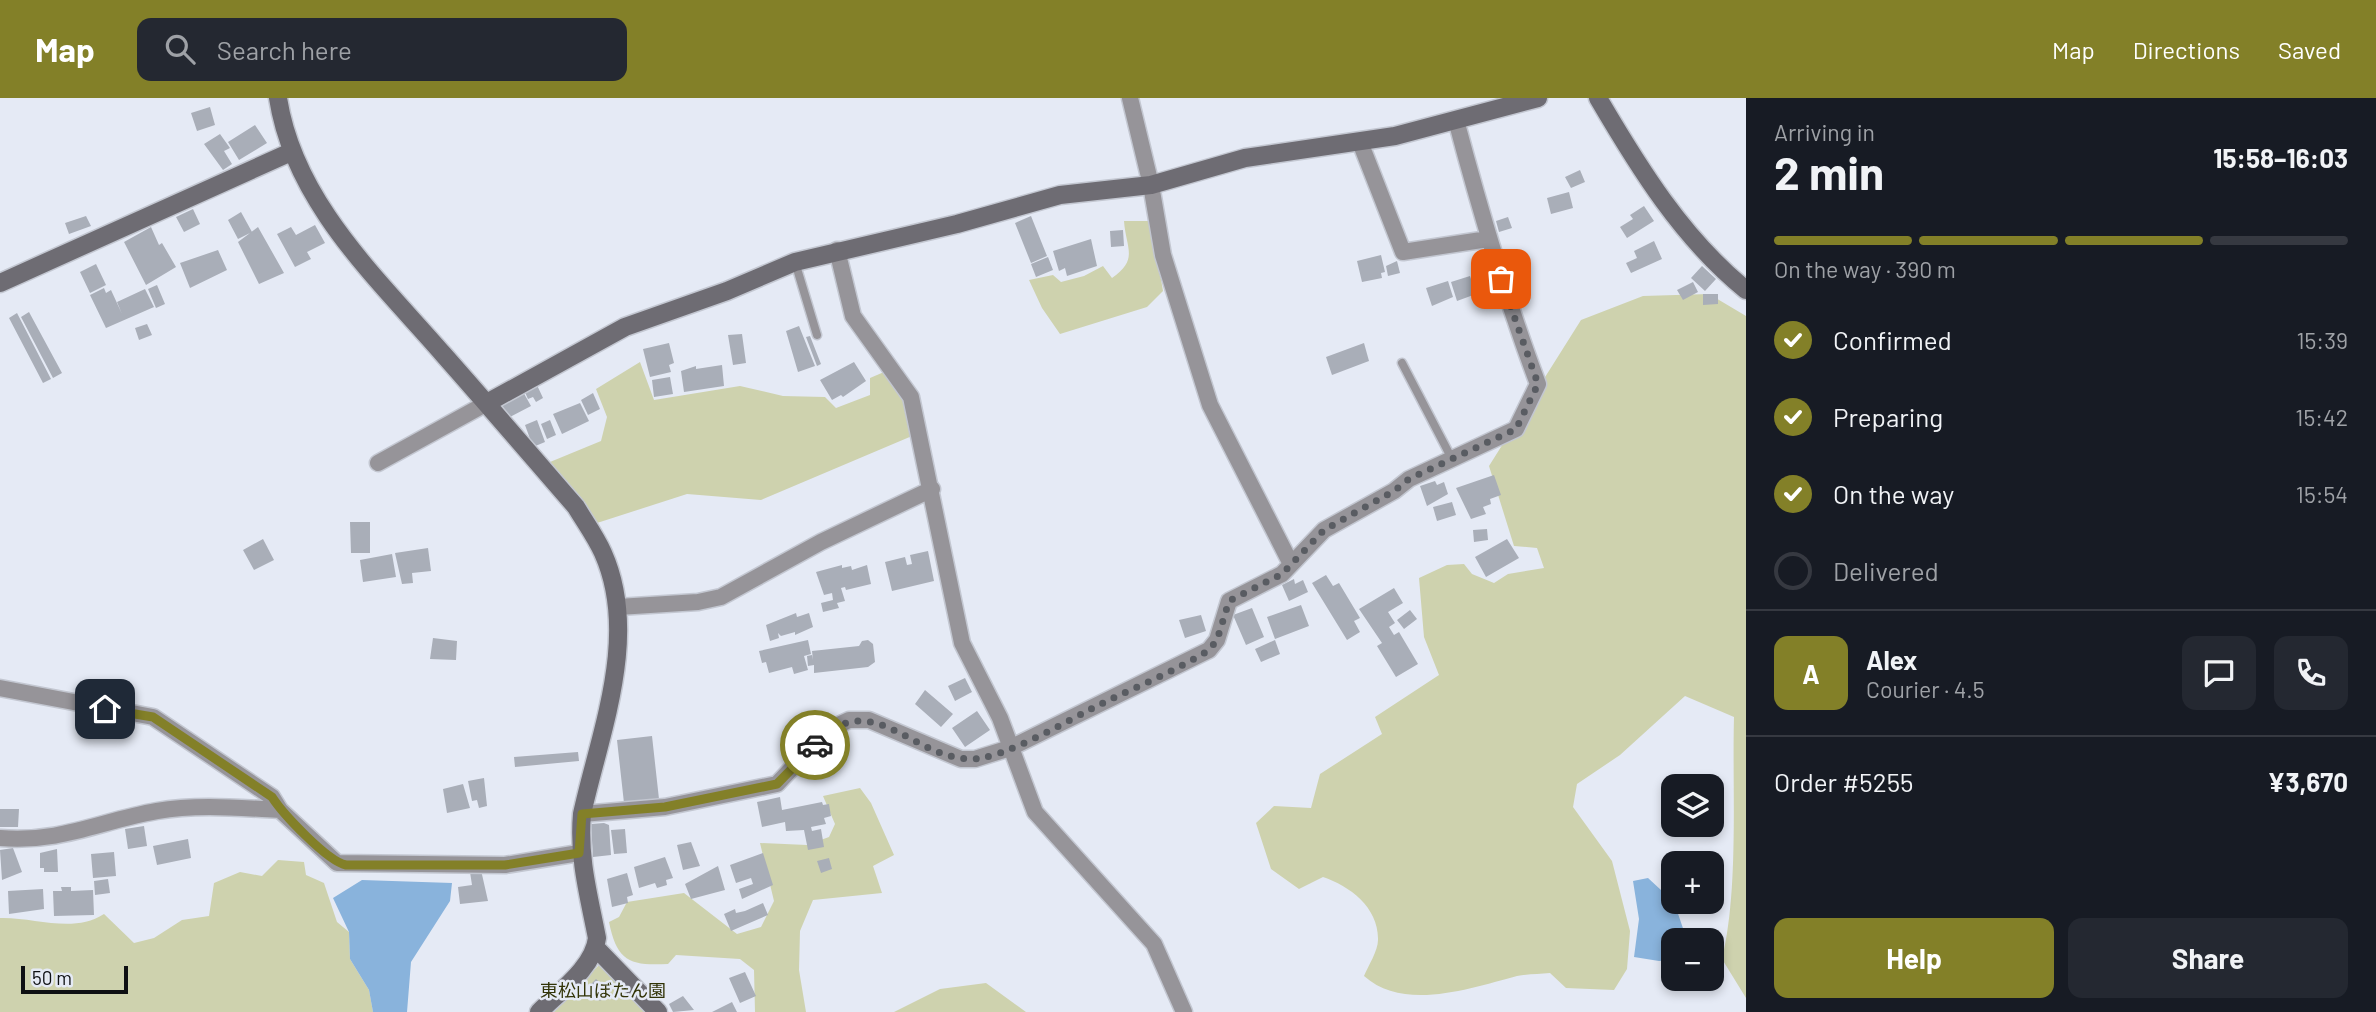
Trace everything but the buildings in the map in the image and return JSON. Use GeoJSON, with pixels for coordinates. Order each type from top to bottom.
{"type":"FeatureCollection","features":[{"type":"Feature","properties":{"kind":"street"},"geometry":{"type":"LineString","coordinates":[[278,98],[291,152],[311,190],[360,259],[581,515],[604,554],[618,607],[619,642],[582,814],[579,853],[597,938],[596,948],[580,971],[539,1012]]}},
{"type":"Feature","properties":{"kind":"street"},"geometry":{"type":"LineString","coordinates":[[1130,98],[1151,185],[1163,255],[1210,405],[1291,564]]}},
{"type":"Feature","properties":{"kind":"street"},"geometry":{"type":"LineString","coordinates":[[378,463],[625,327],[727,291],[795,262],[957,224],[1060,195],[1151,185],[1245,158],[1360,142],[1538,98]]}},
{"type":"Feature","properties":{"kind":"street"},"geometry":{"type":"LineString","coordinates":[[1598,98],[1640,169],[1684,228],[1725,274],[1746,290]]}},
{"type":"Feature","properties":{"kind":"street"},"geometry":{"type":"LineString","coordinates":[[582,814],[665,807],[777,784],[828,730],[849,720],[869,720],[961,759],[975,759],[1010,748],[1209,650],[1217,640],[1229,601],[1282,574],[1324,530],[1394,491],[1409,479],[1516,429],[1538,384],[1488,239],[1456,120]]}},
{"type":"Feature","properties":{"kind":"street"},"geometry":{"type":"LineString","coordinates":[[1360,142],[1403,252],[1488,239]]}},
{"type":"Feature","properties":{"kind":"street"},"geometry":{"type":"LineString","coordinates":[[0,283],[291,152]]}},
{"type":"Feature","properties":{"kind":"street"},"geometry":{"type":"LineString","coordinates":[[837,250],[853,316],[911,397],[962,643],[1000,718],[1035,811],[1154,944],[1184,1012]]}},
{"type":"Feature","properties":{"kind":"street"},"geometry":{"type":"LineString","coordinates":[[618,607],[698,602],[721,597],[821,542],[932,489]]}},
{"type":"Feature","properties":{"kind":"street"},"geometry":{"type":"LineString","coordinates":[[0,688],[153,717],[272,797],[280,810],[328,858],[346,865],[505,865],[579,853]]}},
{"type":"Feature","properties":{"kind":"street"},"geometry":{"type":"LineString","coordinates":[[0,838],[25,841],[57,838],[158,811],[216,807],[280,810]]}},
{"type":"Feature","properties":{"kind":"street"},"geometry":{"type":"LineString","coordinates":[[596,948],[658,1012]]}},
{"type":"Feature","properties":{"kind":"lane"},"geometry":{"type":"LineString","coordinates":[[795,262],[817,335]]}},
{"type":"Feature","properties":{"kind":"lane"},"geometry":{"type":"LineString","coordinates":[[1402,363],[1452,459]]}},
{"type":"Feature","properties":{"kind":"green space"},"geometry":{"type":"Polygon","coordinates":[[[1124,221],[1151,221],[1163,291],[1147,307],[1060,334],[1042,308],[1029,280],[1053,275],[1061,282],[1084,276],[1103,266],[1112,278],[1126,265],[1128,259],[1124,221]]]}},
{"type":"Feature","properties":{"kind":"green space"},"geometry":{"type":"Polygon","coordinates":[[[1709,294],[1746,316],[1746,998],[1724,962],[1733,871],[1734,717],[1685,696],[1620,755],[1577,784],[1573,807],[1612,861],[1630,931],[1627,969],[1614,990],[1566,988],[1550,973],[1517,976],[1438,994],[1398,993],[1380,987],[1364,976],[1378,944],[1377,928],[1368,908],[1353,892],[1333,881],[1323,877],[1299,889],[1271,869],[1256,823],[1274,806],[1311,808],[1320,774],[1382,734],[1375,717],[1439,675],[1424,637],[1419,578],[1447,565],[1464,564],[1472,574],[1494,583],[1508,574],[1544,568],[1537,548],[1514,546],[1489,466],[1581,320],[1643,296],[1709,294]]]}},
{"type":"Feature","properties":{"kind":"green space"},"geometry":{"type":"Polygon","coordinates":[[[640,362],[654,400],[740,386],[783,396],[825,397],[836,408],[870,395],[870,378],[884,372],[901,392],[912,436],[761,500],[687,494],[597,523],[550,462],[601,441],[607,417],[596,389],[640,362]]]}},
{"type":"Feature","properties":{"kind":"green space"},"geometry":{"type":"Polygon","coordinates":[[[860,788],[871,803],[894,855],[873,866],[882,893],[813,900],[800,931],[799,970],[806,1012],[755,1012],[754,970],[740,959],[676,955],[668,964],[643,964],[634,962],[621,953],[609,922],[619,917],[627,902],[684,893],[737,934],[761,927],[774,901],[760,843],[807,845],[829,837],[835,824],[823,796],[860,788]]]}},
{"type":"Feature","properties":{"kind":"green space"},"geometry":{"type":"Polygon","coordinates":[[[278,860],[304,862],[306,875],[324,883],[337,922],[349,932],[350,959],[369,990],[373,1012],[0,1012],[0,918],[67,924],[92,920],[104,914],[134,943],[154,938],[182,920],[209,916],[214,883],[240,872],[262,876],[278,860]]]}},
{"type":"Feature","properties":{"kind":"green space","name":"東松山ぼたん園"},"geometry":{"type":"Polygon","coordinates":[[[599,965],[604,966],[650,1012],[554,1012],[599,965]]]}},
{"type":"Feature","properties":{"kind":"green space"},"geometry":{"type":"Polygon","coordinates":[[[986,983],[1026,1012],[894,1012],[940,989],[986,983]]]}},
{"type":"Feature","properties":{"kind":"water"},"geometry":{"type":"Polygon","coordinates":[[[1648,878],[1661,890],[1661,914],[1678,914],[1683,928],[1661,928],[1661,961],[1634,957],[1639,919],[1633,881],[1648,878]]]}},
{"type":"Feature","properties":{"kind":"water"},"geometry":{"type":"Polygon","coordinates":[[[362,880],[452,883],[450,901],[411,962],[407,1012],[373,1012],[369,990],[350,959],[349,932],[333,898],[362,880]]]}},
{"type":"Feature","properties":{"kind":"way so far"},"geometry":{"type":"LineString","coordinates":[[815,745],[828,730],[849,720],[869,720],[949,755],[961,759],[975,759],[1010,748],[1209,650],[1217,640],[1219,626],[1229,601],[1235,595],[1282,574],[1324,530],[1394,491],[1409,479],[1516,429],[1538,384],[1501,279]]}},
{"type":"Feature","properties":{"kind":"route"},"geometry":{"type":"LineString","coordinates":[[105,709],[153,717],[176,729],[272,797],[280,810],[296,822],[328,858],[346,865],[505,865],[579,853],[582,814],[665,807],[777,784],[815,745]]}}]}
